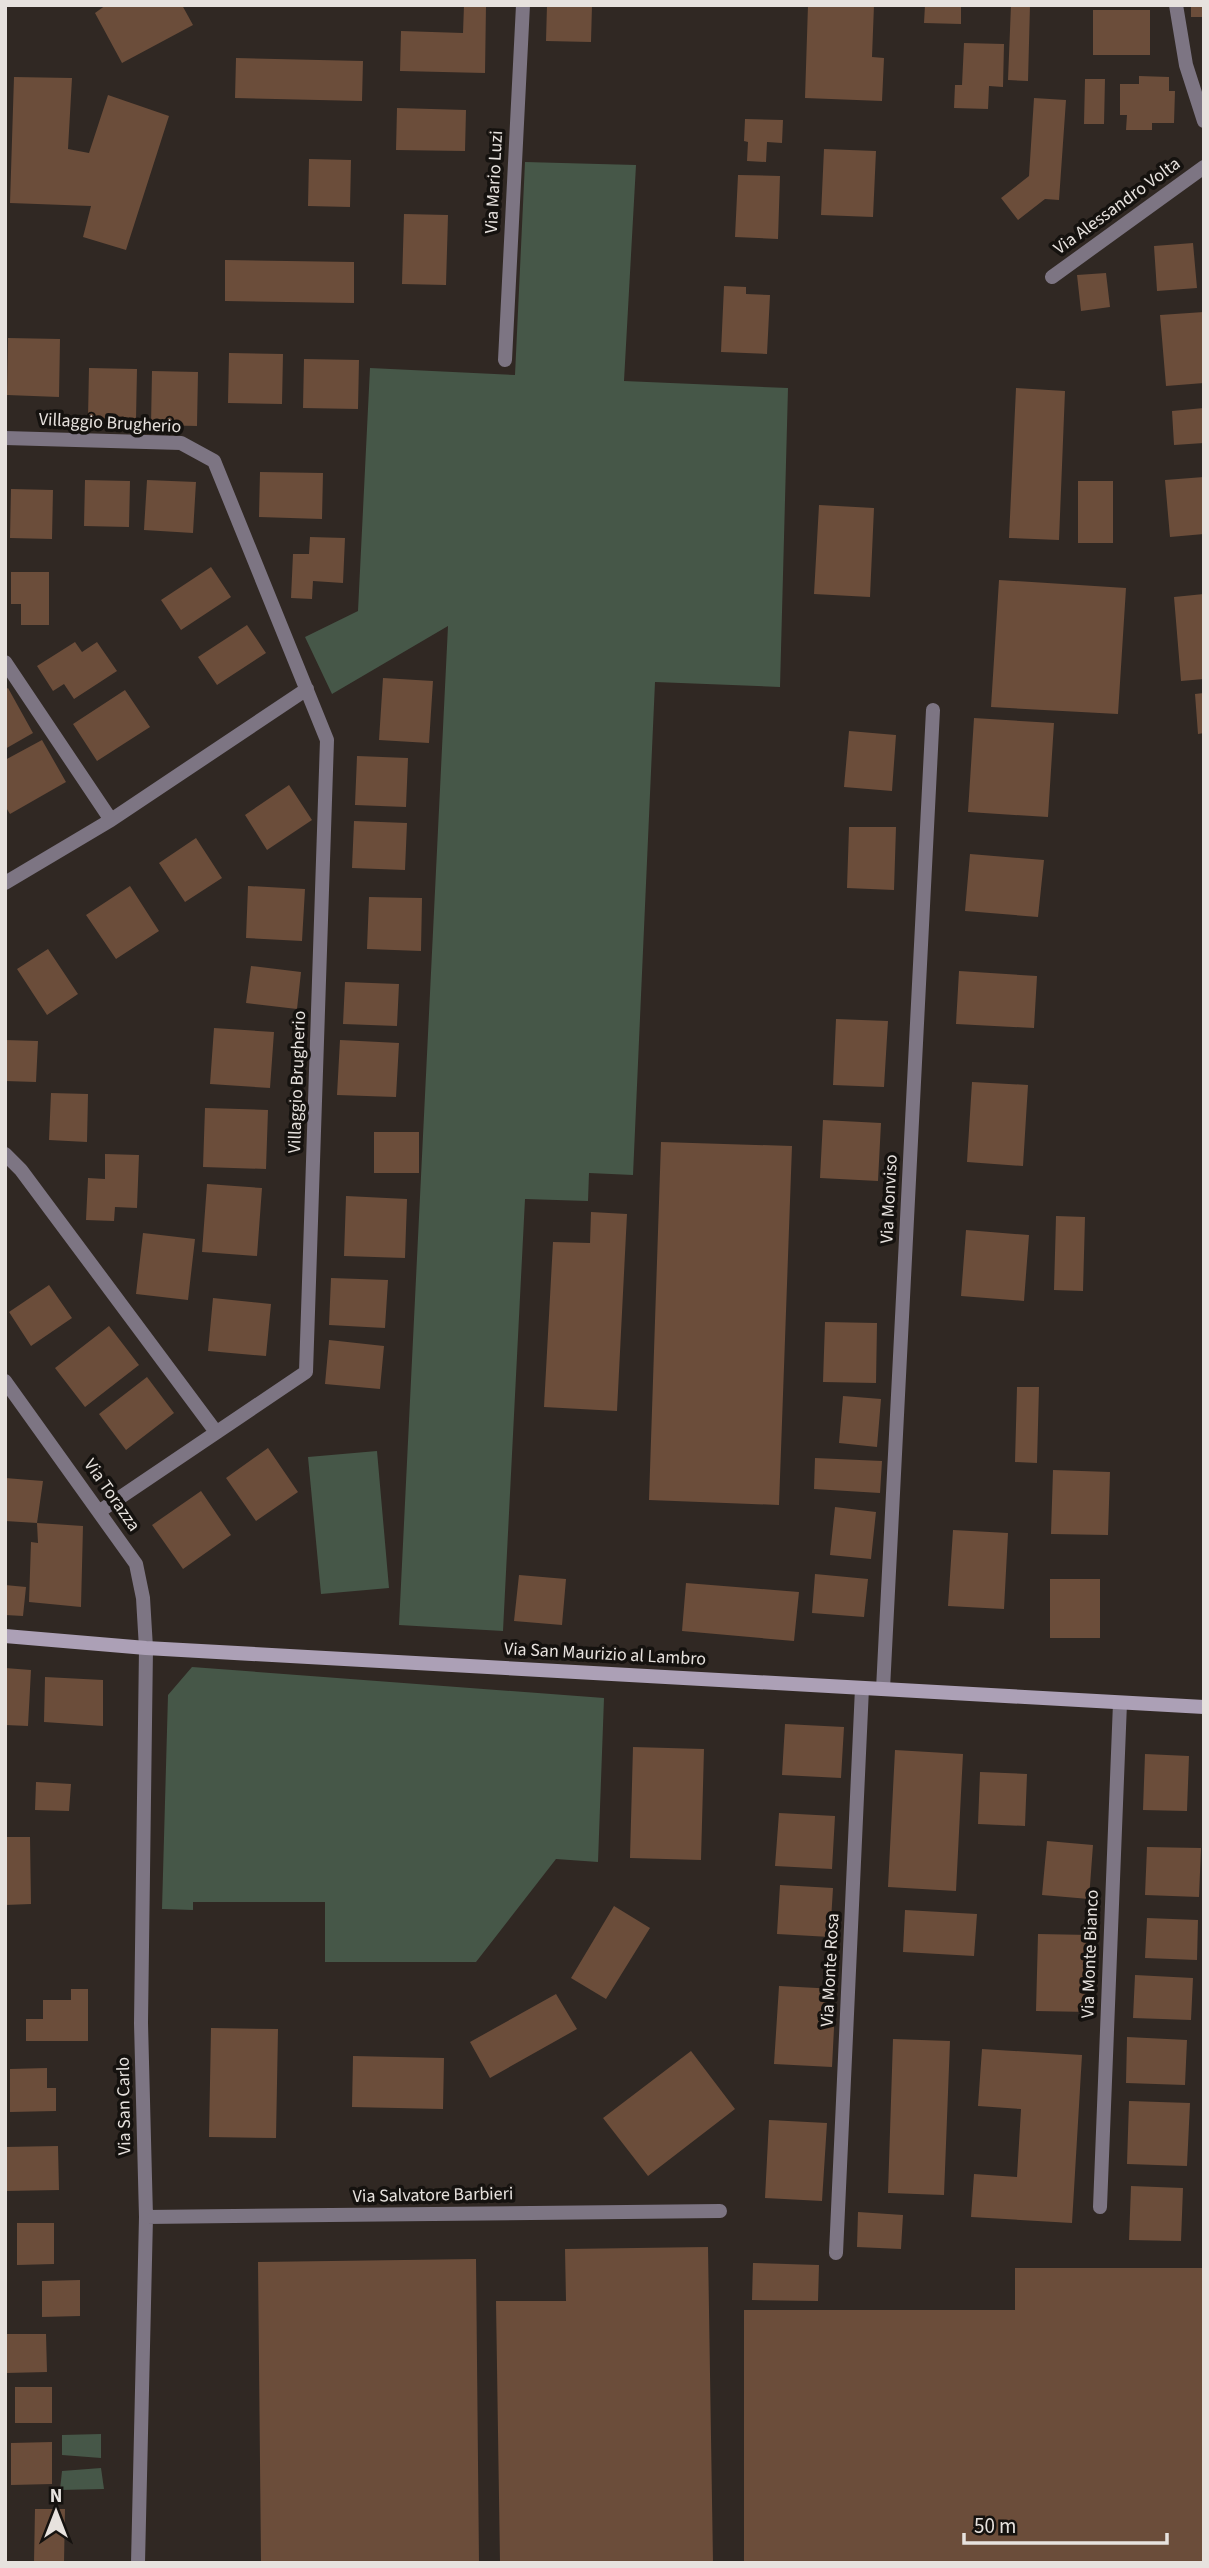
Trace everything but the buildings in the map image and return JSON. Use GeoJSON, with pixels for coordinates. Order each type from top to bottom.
{"type":"FeatureCollection","features":[{"type":"Feature","properties":{"kind":"main road","name":"Via San Maurizio al Lambro"},"geometry":{"type":"LineString","coordinates":[[5,1636],[146,1648],[1204,1707]]}},
{"type":"Feature","properties":{"kind":"street","name":"Via Mario Luzi"},"geometry":{"type":"LineString","coordinates":[[505,360],[523,5]]}},
{"type":"Feature","properties":{"kind":"street"},"geometry":{"type":"LineString","coordinates":[[1177,5],[1186,65],[1204,121]]}},
{"type":"Feature","properties":{"kind":"street","name":"Via Alessandro Volta"},"geometry":{"type":"LineString","coordinates":[[1052,277],[1204,167]]}},
{"type":"Feature","properties":{"kind":"street","name":"Villaggio Brugherio"},"geometry":{"type":"LineString","coordinates":[[5,438],[181,443],[214,461],[327,740],[306,1372],[100,1511]]}},
{"type":"Feature","properties":{"kind":"street"},"geometry":{"type":"LineString","coordinates":[[5,662],[111,820]]}},
{"type":"Feature","properties":{"kind":"street"},"geometry":{"type":"LineString","coordinates":[[5,883],[111,820],[307,689]]}},
{"type":"Feature","properties":{"kind":"street","name":"Via Monviso"},"geometry":{"type":"LineString","coordinates":[[883,1689],[933,710]]}},
{"type":"Feature","properties":{"kind":"street"},"geometry":{"type":"LineString","coordinates":[[5,1154],[21,1170],[216,1432]]}},
{"type":"Feature","properties":{"kind":"street","name":"Via Torazza"},"geometry":{"type":"LineString","coordinates":[[5,1381],[136,1564],[143,1598],[146,1648]]}},
{"type":"Feature","properties":{"kind":"street","name":"Via San Carlo"},"geometry":{"type":"LineString","coordinates":[[138,2563],[146,2217],[141,2009],[146,1648]]}},
{"type":"Feature","properties":{"kind":"street","name":"Via Monte Rosa"},"geometry":{"type":"LineString","coordinates":[[836,2253],[862,1688]]}},
{"type":"Feature","properties":{"kind":"street","name":"Via Monte Bianco"},"geometry":{"type":"LineString","coordinates":[[1100,2207],[1119,1703]]}},
{"type":"Feature","properties":{"kind":"street","name":"Via Salvatore Barbieri"},"geometry":{"type":"LineString","coordinates":[[146,2217],[720,2211]]}},
{"type":"Feature","properties":{"kind":"green space"},"geometry":{"type":"Polygon","coordinates":[[[525,162],[636,165],[624,381],[788,388],[780,687],[655,682],[633,1175],[589,1173],[588,1201],[525,1199],[503,1631],[399,1625],[448,626],[332,694],[305,637],[358,611],[370,368],[515,375],[525,162]]]}},
{"type":"Feature","properties":{"kind":"green space"},"geometry":{"type":"Polygon","coordinates":[[[377,1451],[389,1588],[321,1594],[308,1457],[377,1451]]]}},
{"type":"Feature","properties":{"kind":"green space"},"geometry":{"type":"Polygon","coordinates":[[[192,1667],[604,1698],[598,1862],[556,1859],[476,1962],[325,1962],[325,1902],[193,1902],[193,1910],[162,1909],[168,1695],[192,1667]]]}},
{"type":"Feature","properties":{"kind":"green space"},"geometry":{"type":"Polygon","coordinates":[[[101,2434],[101,2458],[62,2455],[62,2435],[101,2434]]]}},
{"type":"Feature","properties":{"kind":"green space"},"geometry":{"type":"Polygon","coordinates":[[[101,2468],[104,2489],[60,2490],[62,2471],[101,2468]]]}}]}
